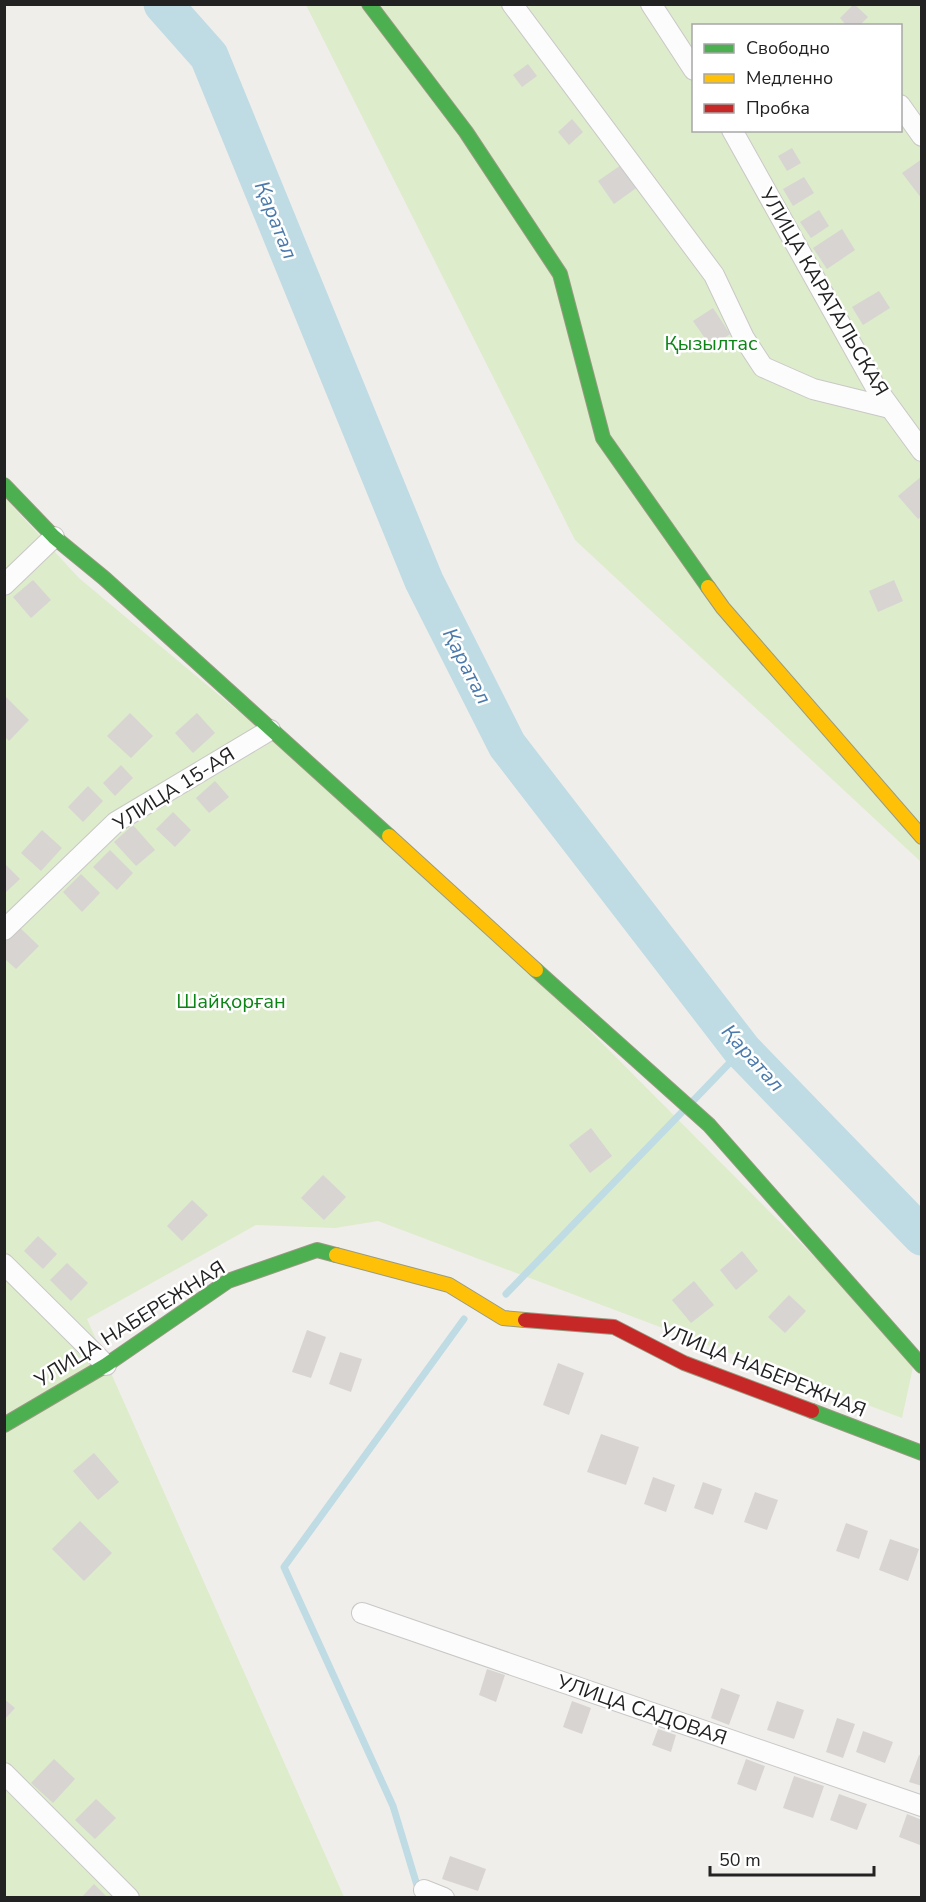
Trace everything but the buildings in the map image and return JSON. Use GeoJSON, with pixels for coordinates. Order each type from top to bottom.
{"type":"FeatureCollection","features":[{"type":"Feature","properties":{"kind":"street"},"geometry":{"type":"LineString","coordinates":[[369,4],[466,132],[560,274],[603,438],[723,608],[921,837]]}},
{"type":"Feature","properties":{"kind":"street"},"geometry":{"type":"LineString","coordinates":[[512,4],[714,275],[744,339],[763,367],[813,390],[890,408]]}},
{"type":"Feature","properties":{"kind":"street"},"geometry":{"type":"LineString","coordinates":[[651,4],[692,68]]}},
{"type":"Feature","properties":{"kind":"street"},"geometry":{"type":"LineString","coordinates":[[902,108],[921,136]]}},
{"type":"Feature","properties":{"kind":"street","name":"УЛИЦА КАРАТАЛЬСКАЯ"},"geometry":{"type":"LineString","coordinates":[[733,132],[876,388],[921,451]]}},
{"type":"Feature","properties":{"kind":"street"},"geometry":{"type":"LineString","coordinates":[[4,485],[54,537],[104,578],[709,1125],[921,1366]]}},
{"type":"Feature","properties":{"kind":"street"},"geometry":{"type":"LineString","coordinates":[[4,585],[54,537]]}},
{"type":"Feature","properties":{"kind":"street","name":"УЛИЦА 15-АЯ"},"geometry":{"type":"LineString","coordinates":[[4,930],[116,822],[270,730]]}},
{"type":"Feature","properties":{"kind":"street","name":"УЛИЦА НАБЕРЕЖНАЯ"},"geometry":{"type":"LineString","coordinates":[[4,1425],[106,1365],[228,1281],[317,1250],[449,1285],[503,1318],[614,1327],[684,1363],[921,1453]]}},
{"type":"Feature","properties":{"kind":"street"},"geometry":{"type":"LineString","coordinates":[[4,1264],[106,1365]]}},
{"type":"Feature","properties":{"kind":"street","name":"УЛИЦА САДОВАЯ"},"geometry":{"type":"LineString","coordinates":[[362,1613],[921,1806]]}},
{"type":"Feature","properties":{"kind":"street"},"geometry":{"type":"LineString","coordinates":[[4,1773],[129,1898]]}},
{"type":"Feature","properties":{"kind":"street"},"geometry":{"type":"LineString","coordinates":[[424,1890],[444,1898]]}},
{"type":"Feature","properties":{"kind":"green space","name":"Қызылтас"},"geometry":{"type":"Polygon","coordinates":[[[306,5],[921,5],[921,862],[575,540],[306,5]]]}},
{"type":"Feature","properties":{"kind":"green space","name":"Шайқорған"},"geometry":{"type":"Polygon","coordinates":[[[4,497],[79,578],[440,880],[915,1358],[902,1418],[378,1221],[335,1228],[256,1225],[87,1319],[344,1897],[5,1897],[4,497]]]}},
{"type":"Feature","properties":{"kind":"waterway","name":"Қаратал"},"geometry":{"type":"LineString","coordinates":[[163,4],[209,56],[424,581],[507,745],[742,1050],[922,1236]]}},
{"type":"Feature","properties":{"kind":"waterway"},"geometry":{"type":"LineString","coordinates":[[691,1103],[742,1050]]}},
{"type":"Feature","properties":{"kind":"waterway"},"geometry":{"type":"LineString","coordinates":[[506,1294],[683,1111]]}},
{"type":"Feature","properties":{"kind":"waterway"},"geometry":{"type":"LineString","coordinates":[[419,1892],[393,1806],[284,1567],[464,1319]]}},
{"type":"Feature","properties":{"kind":"traffic: fast"},"geometry":{"type":"LineString","coordinates":[[369,4],[466,132],[560,274],[603,438],[708,587]]}},
{"type":"Feature","properties":{"kind":"traffic: fast"},"geometry":{"type":"LineString","coordinates":[[4,485],[54,537],[104,578],[389,836]]}},
{"type":"Feature","properties":{"kind":"traffic: fast"},"geometry":{"type":"LineString","coordinates":[[536,970],[709,1125],[922,1366]]}},
{"type":"Feature","properties":{"kind":"traffic: fast"},"geometry":{"type":"LineString","coordinates":[[4,1425],[106,1365],[228,1281],[317,1250],[336,1255]]}},
{"type":"Feature","properties":{"kind":"traffic: fast"},"geometry":{"type":"LineString","coordinates":[[812,1411],[922,1453]]}},
{"type":"Feature","properties":{"kind":"traffic: slow"},"geometry":{"type":"LineString","coordinates":[[708,587],[723,608],[922,837]]}},
{"type":"Feature","properties":{"kind":"traffic: slow"},"geometry":{"type":"LineString","coordinates":[[389,836],[536,970]]}},
{"type":"Feature","properties":{"kind":"traffic: slow"},"geometry":{"type":"LineString","coordinates":[[336,1255],[449,1285],[503,1318],[525,1320]]}},
{"type":"Feature","properties":{"kind":"traffic: jam"},"geometry":{"type":"LineString","coordinates":[[525,1320],[614,1327],[684,1363],[812,1411]]}}]}
